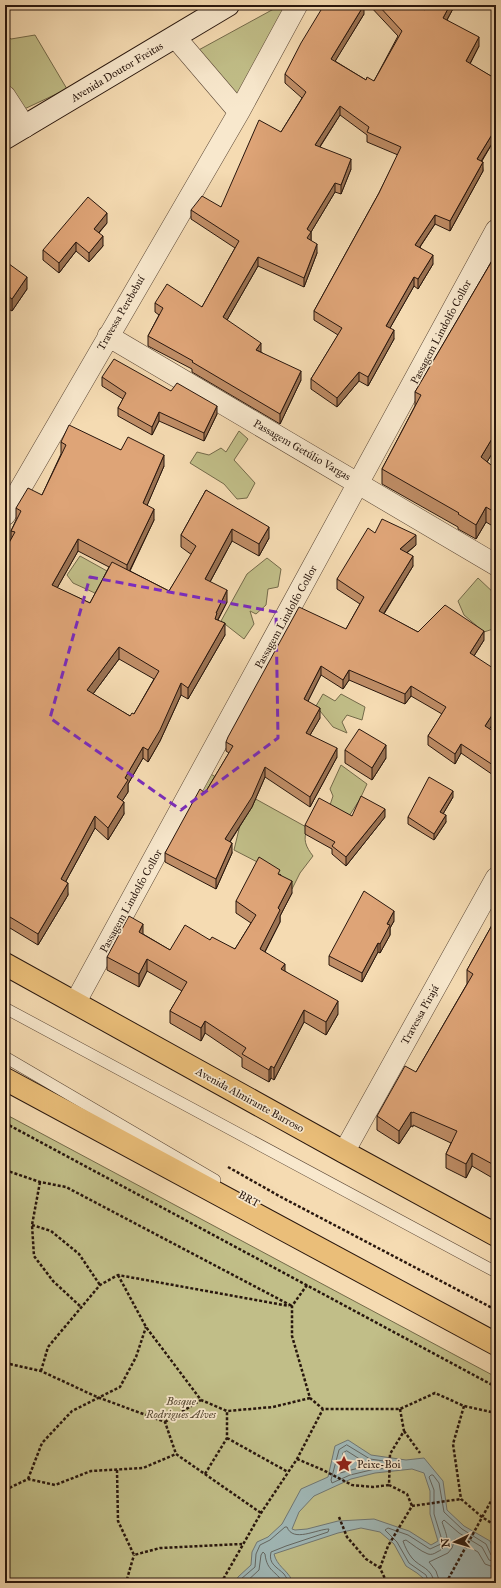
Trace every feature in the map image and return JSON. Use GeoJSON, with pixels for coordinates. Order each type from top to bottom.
{"type":"FeatureCollection","features":[{"type":"Feature","properties":{"kind":"highway","name":"Avenida Almirante Barroso"},"geometry":{"type":"LineString","coordinates":[[5,964],[496,1235]]}},
{"type":"Feature","properties":{"kind":"highway"},"geometry":{"type":"LineString","coordinates":[[5,1079],[496,1344]]}},
{"type":"Feature","properties":{"kind":"main road","name":"Avenida Doutor Freitas"},"geometry":{"type":"LineString","coordinates":[[5,138],[228,5]]}},
{"type":"Feature","properties":{"kind":"street","name":"Travessa Perebebuí"},"geometry":{"type":"LineString","coordinates":[[5,515],[239,112],[297,5]]}},
{"type":"Feature","properties":{"kind":"street"},"geometry":{"type":"LineString","coordinates":[[175,37],[239,112]]}},
{"type":"Feature","properties":{"kind":"street"},"geometry":{"type":"LineString","coordinates":[[5,96],[25,127]]}},
{"type":"Feature","properties":{"kind":"street","name":"Passagem Lindolfo Collor"},"geometry":{"type":"LineString","coordinates":[[75,1003],[496,230]]}},
{"type":"Feature","properties":{"kind":"street","name":"Passagem Getúlio Vargas"},"geometry":{"type":"LineString","coordinates":[[108,336],[496,565]]}},
{"type":"Feature","properties":{"kind":"street","name":"Travessa Pirajá"},"geometry":{"type":"LineString","coordinates":[[344,1152],[496,878]]}},
{"type":"Feature","properties":{"kind":"lane"},"geometry":{"type":"LineString","coordinates":[[5,1008],[496,1272]]}},
{"type":"Feature","properties":{"kind":"lane","name":"BRT"},"geometry":{"type":"LineString","coordinates":[[5,1057],[217,1182],[496,1335]]}},
{"type":"Feature","properties":{"kind":"path"},"geometry":{"type":"LineString","coordinates":[[5,1123],[496,1386]]}},
{"type":"Feature","properties":{"kind":"path"},"geometry":{"type":"LineString","coordinates":[[226,1166],[281,1197],[496,1310]]}},
{"type":"Feature","properties":{"kind":"path"},"geometry":{"type":"LineString","coordinates":[[5,1170],[40,1182],[66,1187],[292,1306]]}},
{"type":"Feature","properties":{"kind":"path"},"geometry":{"type":"LineString","coordinates":[[40,1182],[32,1225],[34,1256],[53,1281],[81,1307]]}},
{"type":"Feature","properties":{"kind":"path"},"geometry":{"type":"LineString","coordinates":[[32,1225],[51,1231],[79,1254],[100,1286]]}},
{"type":"Feature","properties":{"kind":"path"},"geometry":{"type":"LineString","coordinates":[[41,1371],[48,1347],[100,1286],[118,1275],[292,1306]]}},
{"type":"Feature","properties":{"kind":"path"},"geometry":{"type":"LineString","coordinates":[[118,1275],[146,1327],[201,1400],[228,1411],[273,1407],[310,1398]]}},
{"type":"Feature","properties":{"kind":"path"},"geometry":{"type":"LineString","coordinates":[[307,1285],[292,1306],[292,1336],[310,1398],[323,1408],[400,1409],[435,1393],[464,1406],[496,1413]]}},
{"type":"Feature","properties":{"kind":"path"},"geometry":{"type":"LineString","coordinates":[[28,1479],[42,1443],[72,1411],[97,1397],[120,1387],[136,1357],[146,1327]]}},
{"type":"Feature","properties":{"kind":"path"},"geometry":{"type":"LineString","coordinates":[[5,1364],[41,1371],[97,1397],[165,1422]]}},
{"type":"Feature","properties":{"kind":"path"},"geometry":{"type":"LineString","coordinates":[[165,1422],[201,1400]]}},
{"type":"Feature","properties":{"kind":"path"},"geometry":{"type":"LineString","coordinates":[[464,1406],[453,1444],[461,1498],[482,1517],[496,1526]]}},
{"type":"Feature","properties":{"kind":"path"},"geometry":{"type":"LineString","coordinates":[[221,1583],[261,1513],[297,1459],[323,1408]]}},
{"type":"Feature","properties":{"kind":"path"},"geometry":{"type":"LineString","coordinates":[[400,1409],[404,1431],[420,1454]]}},
{"type":"Feature","properties":{"kind":"path"},"geometry":{"type":"LineString","coordinates":[[205,1474],[227,1438],[228,1411]]}},
{"type":"Feature","properties":{"kind":"path"},"geometry":{"type":"LineString","coordinates":[[165,1422],[176,1454],[261,1513]]}},
{"type":"Feature","properties":{"kind":"path"},"geometry":{"type":"LineString","coordinates":[[389,1485],[388,1478],[390,1454],[404,1431]]}},
{"type":"Feature","properties":{"kind":"path"},"geometry":{"type":"LineString","coordinates":[[227,1438],[288,1472]]}},
{"type":"Feature","properties":{"kind":"path"},"geometry":{"type":"LineString","coordinates":[[5,1490],[28,1479],[55,1485],[91,1471],[143,1468],[176,1454]]}},
{"type":"Feature","properties":{"kind":"path"},"geometry":{"type":"LineString","coordinates":[[297,1459],[352,1485],[372,1487],[389,1485],[407,1494],[412,1506]]}},
{"type":"Feature","properties":{"kind":"path"},"geometry":{"type":"LineString","coordinates":[[118,1470],[118,1521],[134,1556],[127,1579],[123,1583]]}},
{"type":"Feature","properties":{"kind":"path"},"geometry":{"type":"LineString","coordinates":[[446,1583],[496,1492]]}},
{"type":"Feature","properties":{"kind":"path"},"geometry":{"type":"LineString","coordinates":[[412,1506],[461,1498]]}},
{"type":"Feature","properties":{"kind":"path"},"geometry":{"type":"LineString","coordinates":[[380,1568],[388,1546],[412,1506]]}},
{"type":"Feature","properties":{"kind":"path"},"geometry":{"type":"LineString","coordinates":[[339,1517],[347,1537],[366,1560],[380,1568],[387,1583]]}},
{"type":"Feature","properties":{"kind":"path"},"geometry":{"type":"LineString","coordinates":[[134,1556],[160,1548],[242,1544]]}},
{"type":"Feature","properties":{"kind":"highlighted area"},"geometry":{"type":"Polygon","coordinates":[[[90,577],[276,612],[278,738],[181,810],[50,718],[90,577]]]}},
{"type":"Feature","properties":{"kind":"green space"},"geometry":{"type":"Polygon","coordinates":[[[281,5],[284,5],[284,11],[237,102],[195,52],[281,5]]]}},
{"type":"Feature","properties":{"kind":"green space"},"geometry":{"type":"Polygon","coordinates":[[[5,34],[11,39],[35,35],[67,89],[20,111],[5,85],[5,34]]]}},
{"type":"Feature","properties":{"kind":"green space"},"geometry":{"type":"Polygon","coordinates":[[[239,431],[248,439],[234,460],[255,483],[247,498],[237,499],[224,484],[190,463],[197,452],[209,455],[221,448],[226,452],[239,431]]]}},
{"type":"Feature","properties":{"kind":"green space"},"geometry":{"type":"Polygon","coordinates":[[[80,556],[107,571],[97,594],[73,583],[67,575],[80,556]]]}},
{"type":"Feature","properties":{"kind":"green space"},"geometry":{"type":"Polygon","coordinates":[[[267,558],[281,569],[278,587],[268,589],[266,605],[256,614],[250,611],[254,624],[244,639],[221,621],[247,574],[267,558]]]}},
{"type":"Feature","properties":{"kind":"green space"},"geometry":{"type":"Polygon","coordinates":[[[478,578],[496,595],[496,628],[484,632],[464,615],[458,601],[478,578]]]}},
{"type":"Feature","properties":{"kind":"green space"},"geometry":{"type":"Polygon","coordinates":[[[323,694],[335,701],[341,694],[365,707],[362,720],[347,715],[342,722],[347,733],[333,727],[316,706],[323,694]]]}},
{"type":"Feature","properties":{"kind":"green space"},"geometry":{"type":"Polygon","coordinates":[[[341,765],[367,784],[360,799],[346,821],[329,808],[333,796],[330,789],[341,765]]]}},
{"type":"Feature","properties":{"kind":"green space"},"geometry":{"type":"Polygon","coordinates":[[[207,772],[308,828],[305,839],[308,849],[313,856],[300,873],[292,889],[267,867],[234,850],[240,825],[197,792],[207,772]]]}},
{"type":"Feature","properties":{"kind":"green space","name":"Bosque Rodrigues Alves"},"geometry":{"type":"Polygon","coordinates":[[[5,1114],[496,1377],[496,1583],[5,1583],[5,1114]]]}},
{"type":"Feature","properties":{"kind":"water"},"geometry":{"type":"Polygon","coordinates":[[[348,1440],[371,1455],[406,1460],[424,1458],[443,1481],[447,1510],[464,1526],[490,1541],[496,1557],[496,1583],[425,1583],[423,1578],[406,1566],[394,1544],[380,1532],[361,1528],[338,1533],[274,1554],[279,1565],[292,1580],[300,1583],[235,1583],[238,1577],[251,1565],[252,1552],[257,1542],[268,1537],[282,1524],[301,1489],[328,1477],[335,1446],[348,1440]],[[412,1469],[375,1473],[351,1479],[314,1496],[299,1512],[292,1529],[307,1529],[338,1521],[374,1519],[409,1531],[431,1545],[438,1541],[430,1514],[430,1491],[424,1473],[412,1469]]]}},
{"type":"Feature","properties":{"kind":"building"},"geometry":{"type":"Polygon","coordinates":[[[324,5],[364,5],[331,59],[366,80],[367,77],[374,81],[402,31],[378,5],[418,5],[425,10],[428,5],[450,5],[443,18],[479,37],[466,61],[496,79],[496,128],[477,159],[483,162],[450,221],[435,215],[415,245],[433,255],[418,279],[414,277],[386,326],[394,330],[368,377],[359,372],[337,398],[311,379],[342,328],[314,311],[379,193],[401,147],[367,132],[369,127],[340,106],[315,145],[351,159],[341,185],[335,183],[307,229],[311,232],[307,238],[317,244],[304,278],[258,257],[223,317],[261,343],[256,350],[301,371],[280,414],[192,362],[193,361],[148,336],[163,308],[155,303],[167,284],[202,307],[239,241],[191,210],[202,196],[221,207],[259,120],[281,132],[306,92],[285,74],[301,43],[324,5]]]}},
{"type":"Feature","properties":{"kind":"building"},"geometry":{"type":"Polygon","coordinates":[[[88,197],[107,213],[94,229],[103,236],[89,253],[76,242],[59,263],[43,250],[88,197]]]}},
{"type":"Feature","properties":{"kind":"building"},"geometry":{"type":"Polygon","coordinates":[[[496,254],[496,432],[481,457],[496,469],[496,513],[486,507],[476,525],[458,514],[459,513],[382,469],[421,395],[415,392],[496,254]]]}},
{"type":"Feature","properties":{"kind":"building"},"geometry":{"type":"Polygon","coordinates":[[[5,261],[27,277],[12,299],[5,294],[5,261]]]}},
{"type":"Feature","properties":{"kind":"building"},"geometry":{"type":"Polygon","coordinates":[[[114,359],[171,391],[177,383],[217,406],[204,433],[159,412],[152,427],[118,408],[126,393],[102,377],[114,359]]]}},
{"type":"Feature","properties":{"kind":"building"},"geometry":{"type":"Polygon","coordinates":[[[69,425],[121,450],[128,437],[164,455],[143,503],[154,509],[127,565],[78,539],[52,585],[90,603],[112,562],[169,591],[196,546],[181,535],[206,490],[269,527],[259,544],[232,529],[205,579],[227,590],[216,613],[215,619],[225,623],[188,688],[181,683],[160,730],[148,750],[143,747],[125,778],[128,780],[117,797],[124,802],[108,828],[95,816],[61,879],[68,883],[38,934],[5,914],[5,567],[9,558],[5,556],[5,550],[15,532],[11,531],[21,511],[16,508],[28,488],[42,495],[66,445],[61,442],[69,425]],[[119,647],[87,690],[130,716],[132,713],[134,714],[159,671],[119,647]]]}},
{"type":"Feature","properties":{"kind":"building"},"geometry":{"type":"Polygon","coordinates":[[[382,519],[416,535],[400,549],[413,556],[379,611],[418,632],[445,605],[484,631],[470,653],[496,670],[496,709],[485,726],[496,733],[496,767],[461,744],[455,754],[428,736],[446,707],[411,686],[405,694],[349,670],[343,680],[321,666],[304,699],[320,708],[306,733],[337,748],[310,797],[265,767],[252,797],[225,839],[232,843],[216,879],[165,853],[200,789],[205,793],[233,746],[226,742],[228,737],[299,607],[346,629],[364,597],[337,579],[368,528],[375,533],[382,519]]]}},
{"type":"Feature","properties":{"kind":"building"},"geometry":{"type":"Polygon","coordinates":[[[359,729],[386,745],[372,768],[345,750],[359,729]]]}},
{"type":"Feature","properties":{"kind":"building"},"geometry":{"type":"Polygon","coordinates":[[[429,777],[453,791],[440,812],[446,815],[434,834],[408,817],[429,777]]]}},
{"type":"Feature","properties":{"kind":"building"},"geometry":{"type":"Polygon","coordinates":[[[361,796],[385,809],[346,857],[332,846],[335,842],[305,825],[319,798],[352,816],[361,796]]]}},
{"type":"Feature","properties":{"kind":"building"},"geometry":{"type":"Polygon","coordinates":[[[259,857],[280,870],[278,874],[292,881],[278,908],[280,910],[260,949],[285,964],[281,969],[338,1001],[326,1022],[304,1010],[274,1068],[271,1066],[269,1070],[242,1054],[246,1048],[205,1021],[201,1028],[170,1011],[187,982],[147,959],[139,974],[107,957],[129,916],[143,924],[139,932],[170,950],[185,925],[210,940],[212,937],[235,949],[256,915],[236,901],[259,857]]]}},
{"type":"Feature","properties":{"kind":"building"},"geometry":{"type":"Polygon","coordinates":[[[364,891],[394,911],[387,924],[390,925],[380,944],[378,943],[362,973],[329,956],[364,891]]]}},
{"type":"Feature","properties":{"kind":"building"},"geometry":{"type":"Polygon","coordinates":[[[496,918],[496,1166],[472,1153],[466,1164],[446,1154],[457,1131],[413,1112],[411,1112],[399,1131],[377,1116],[405,1066],[416,1072],[473,974],[467,970],[496,918]]]}},
{"type":"Feature","properties":{"kind":"place","name":"Peixe-Boi"},"geometry":{"type":"Point","coordinates":[344,1464]}}]}
